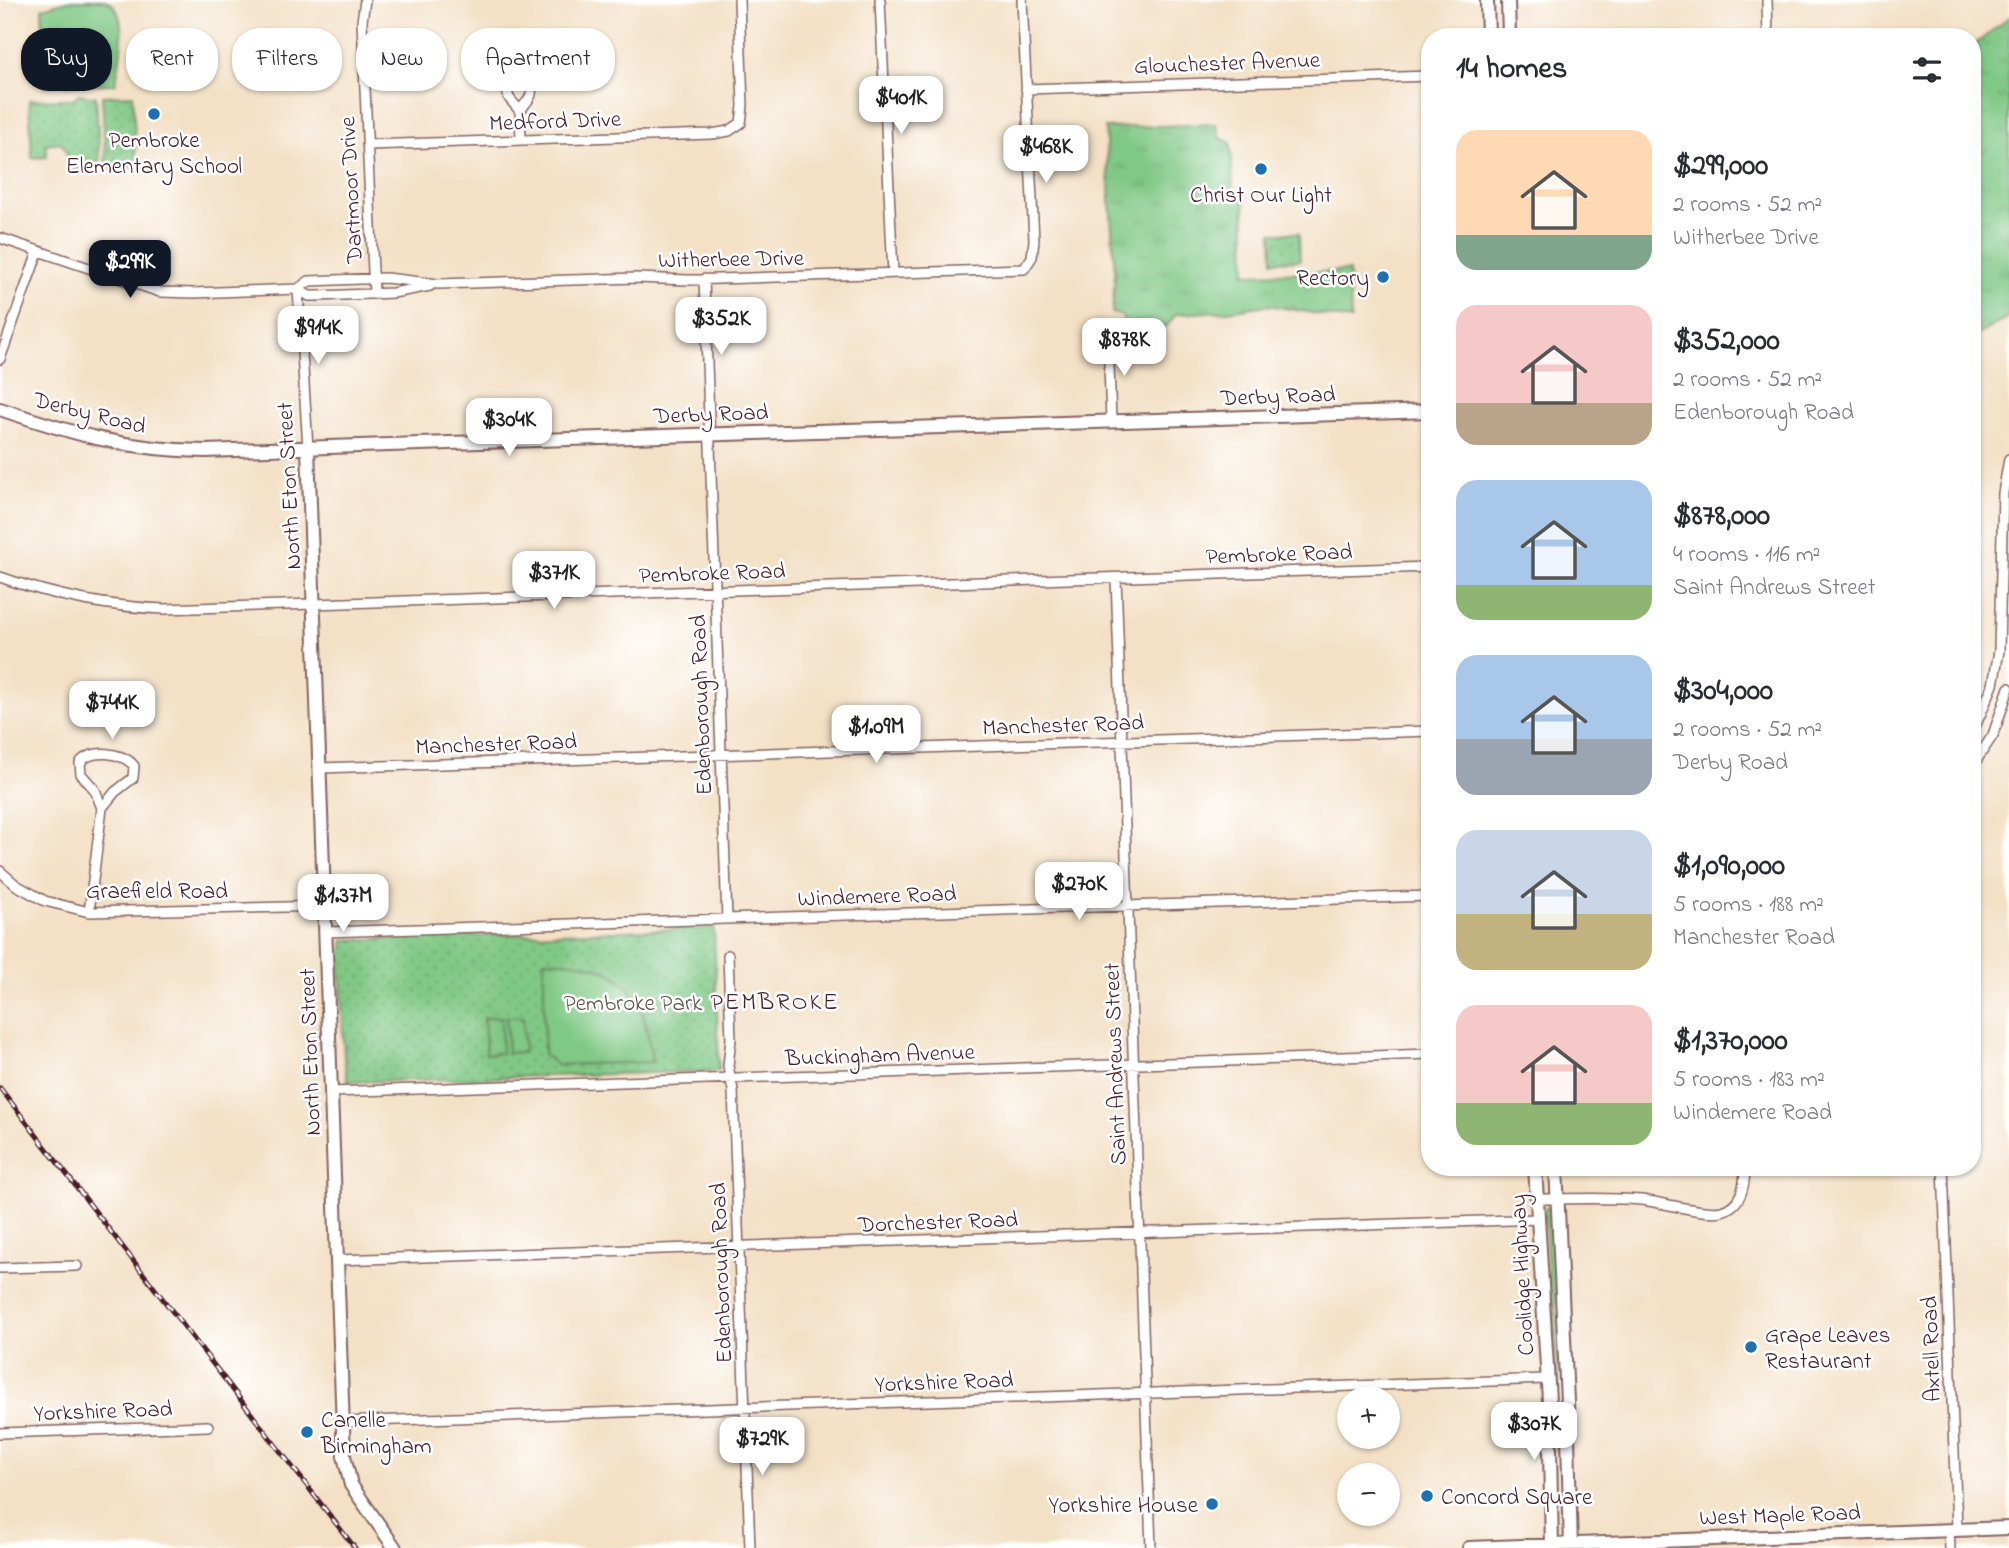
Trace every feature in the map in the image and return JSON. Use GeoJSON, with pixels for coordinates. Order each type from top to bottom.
{"type":"FeatureCollection","features":[{"type":"Feature","properties":{"kind":"street","name":"Dartmoor Drive"},"geometry":{"type":"LineString","coordinates":[[365,0],[362,21],[374,294]]}},
{"type":"Feature","properties":{"kind":"street","name":"Medford Drive"},"geometry":{"type":"LineString","coordinates":[[367,145],[712,134],[729,131],[741,123],[743,106],[739,0]]}},
{"type":"Feature","properties":{"kind":"street"},"geometry":{"type":"LineString","coordinates":[[880,0],[892,273]]}},
{"type":"Feature","properties":{"kind":"street"},"geometry":{"type":"LineString","coordinates":[[1022,0],[1026,89]]}},
{"type":"Feature","properties":{"kind":"street"},"geometry":{"type":"LineString","coordinates":[[1487,0],[1488,28]]}},
{"type":"Feature","properties":{"kind":"street"},"geometry":{"type":"LineString","coordinates":[[1508,0],[1509,28]]}},
{"type":"Feature","properties":{"kind":"street"},"geometry":{"type":"LineString","coordinates":[[1767,0],[1768,28]]}},
{"type":"Feature","properties":{"kind":"street","name":"Glouchester Avenue"},"geometry":{"type":"LineString","coordinates":[[1026,89],[1421,76]]}},
{"type":"Feature","properties":{"kind":"street","name":"Witherbee Drive"},"geometry":{"type":"LineString","coordinates":[[0,238],[160,292],[193,293],[298,289],[309,281],[373,278],[438,284],[1024,269],[1032,257],[1034,240],[1026,89]]}},
{"type":"Feature","properties":{"kind":"street"},"geometry":{"type":"LineString","coordinates":[[520,111],[521,140]]}},
{"type":"Feature","properties":{"kind":"street"},"geometry":{"type":"LineString","coordinates":[[0,359],[38,252]]}},
{"type":"Feature","properties":{"kind":"street","name":"Edenborough Road"},"geometry":{"type":"LineString","coordinates":[[704,279],[727,919]]}},
{"type":"Feature","properties":{"kind":"street","name":"Witherbee Drive"},"geometry":{"type":"LineString","coordinates":[[298,289],[309,296],[374,294],[438,284]]}},
{"type":"Feature","properties":{"kind":"street","name":"North Eton Street"},"geometry":{"type":"LineString","coordinates":[[298,289],[314,604],[338,1260],[341,1422],[344,1456],[351,1485],[395,1548]]}},
{"type":"Feature","properties":{"kind":"street"},"geometry":{"type":"LineString","coordinates":[[1108,337],[1111,421]]}},
{"type":"Feature","properties":{"kind":"street","name":"Derby Road"},"geometry":{"type":"LineString","coordinates":[[0,409],[75,434],[138,448],[205,451],[1421,411]]}},
{"type":"Feature","properties":{"kind":"street"},"geometry":{"type":"LineString","coordinates":[[1981,713],[1993,685],[1999,651],[2003,493],[2009,459]]}},
{"type":"Feature","properties":{"kind":"street","name":"Pembroke Road"},"geometry":{"type":"LineString","coordinates":[[0,578],[60,596],[127,607],[164,609],[1421,567]]}},
{"type":"Feature","properties":{"kind":"street","name":"Saint Andrews Street"},"geometry":{"type":"LineString","coordinates":[[1116,578],[1151,1548]]}},
{"type":"Feature","properties":{"kind":"street"},"geometry":{"type":"LineString","coordinates":[[1981,753],[1993,735],[2009,688]]}},
{"type":"Feature","properties":{"kind":"street","name":"Manchester Road"},"geometry":{"type":"LineString","coordinates":[[320,768],[1421,732]]}},
{"type":"Feature","properties":{"kind":"street"},"geometry":{"type":"LineString","coordinates":[[89,912],[102,808],[95,790],[81,774],[80,763],[83,758],[96,754],[127,758],[134,766],[133,778],[115,792],[102,808]]}},
{"type":"Feature","properties":{"kind":"street","name":"Graefield Road"},"geometry":{"type":"LineString","coordinates":[[0,872],[23,890],[45,901],[89,912],[324,906]]}},
{"type":"Feature","properties":{"kind":"street","name":"Windemere Road"},"geometry":{"type":"LineString","coordinates":[[326,932],[1421,896]]}},
{"type":"Feature","properties":{"kind":"street","name":"Edenborough Road"},"geometry":{"type":"LineString","coordinates":[[728,955],[731,1039],[728,1066],[731,1078],[739,1247],[750,1548]]}},
{"type":"Feature","properties":{"kind":"street","name":"Buckingham Avenue"},"geometry":{"type":"LineString","coordinates":[[331,1092],[1421,1054]]}},
{"type":"Feature","properties":{"kind":"street","name":"Coolidge Highway"},"geometry":{"type":"LineString","coordinates":[[1536,1176],[1549,1401],[1552,1546]]}},
{"type":"Feature","properties":{"kind":"street","name":"Coolidge Highway"},"geometry":{"type":"LineString","coordinates":[[1557,1176],[1571,1546]]}},
{"type":"Feature","properties":{"kind":"street"},"geometry":{"type":"LineString","coordinates":[[1538,1199],[1642,1200],[1722,1211],[1732,1205],[1742,1193],[1744,1176]]}},
{"type":"Feature","properties":{"kind":"street","name":"Axtell Road"},"geometry":{"type":"LineString","coordinates":[[1942,1176],[1953,1530],[1950,1548]]}},
{"type":"Feature","properties":{"kind":"street","name":"Dorchester Road"},"geometry":{"type":"LineString","coordinates":[[338,1260],[1539,1219]]}},
{"type":"Feature","properties":{"kind":"street"},"geometry":{"type":"LineString","coordinates":[[0,1268],[77,1266]]}},
{"type":"Feature","properties":{"kind":"street","name":"Yorkshire Road"},"geometry":{"type":"LineString","coordinates":[[341,1422],[1548,1379]]}},
{"type":"Feature","properties":{"kind":"street"},"geometry":{"type":"LineString","coordinates":[[1549,1401],[1567,1401]]}},
{"type":"Feature","properties":{"kind":"street","name":"Yorkshire Road"},"geometry":{"type":"LineString","coordinates":[[0,1433],[208,1426]]}},
{"type":"Feature","properties":{"kind":"street","name":"West Maple Road"},"geometry":{"type":"LineString","coordinates":[[1469,1548],[2009,1528]]}},
{"type":"Feature","properties":{"kind":"green space"},"geometry":{"type":"Polygon","coordinates":[[[71,0],[105,0],[113,5],[121,25],[122,38],[115,84],[112,84],[112,28],[42,28],[42,8],[71,0]]]}},
{"type":"Feature","properties":{"kind":"green space"},"geometry":{"type":"Polygon","coordinates":[[[2009,17],[2009,317],[1981,333],[1981,40],[2009,17]]]}},
{"type":"Feature","properties":{"kind":"green space"},"geometry":{"type":"Polygon","coordinates":[[[78,94],[96,97],[100,167],[79,174],[61,142],[46,144],[47,157],[32,158],[29,100],[74,99],[78,94]]]}},
{"type":"Feature","properties":{"kind":"green space"},"geometry":{"type":"Polygon","coordinates":[[[133,95],[136,167],[106,169],[102,96],[133,95]]]}},
{"type":"Feature","properties":{"kind":"green space"},"geometry":{"type":"Polygon","coordinates":[[[1216,124],[1220,138],[1231,143],[1233,195],[1244,195],[1246,274],[1349,271],[1351,320],[1268,305],[1176,314],[1167,326],[1126,329],[1122,316],[1112,313],[1115,272],[1105,128],[1216,124]]]}},
{"type":"Feature","properties":{"kind":"green space"},"geometry":{"type":"Polygon","coordinates":[[[1272,233],[1299,233],[1300,260],[1273,261],[1272,233]]]}},
{"type":"Feature","properties":{"kind":"green space","name":"Pembroke Park"},"geometry":{"type":"Polygon","coordinates":[[[714,928],[719,1071],[348,1082],[344,1059],[340,963],[344,940],[714,928]]]}},
{"type":"Feature","properties":{"kind":"green space"},"geometry":{"type":"Polygon","coordinates":[[[544,960],[592,966],[610,973],[624,983],[635,996],[643,1014],[652,1062],[557,1065],[544,1055],[544,960]]]}},
{"type":"Feature","properties":{"kind":"green space"},"geometry":{"type":"Polygon","coordinates":[[[501,1017],[502,1053],[486,1054],[484,1018],[501,1017]]]}},
{"type":"Feature","properties":{"kind":"green space"},"geometry":{"type":"Polygon","coordinates":[[[506,1017],[523,1017],[524,1052],[508,1053],[506,1017]]]}},
{"type":"Feature","properties":{"kind":"green space"},"geometry":{"type":"Polygon","coordinates":[[[1546,1207],[1552,1209],[1559,1391],[1556,1390],[1544,1212],[1546,1207]]]}},
{"type":"Feature","properties":{"kind":"railway"},"geometry":{"type":"LineString","coordinates":[[0,1088],[355,1548]]}},
{"type":"Feature","properties":{"kind":"place","name":"Pembroke Elementary School"},"geometry":{"type":"Point","coordinates":[154,114]}},
{"type":"Feature","properties":{"kind":"place","name":"Christ Our Light"},"geometry":{"type":"Point","coordinates":[1261,169]}},
{"type":"Feature","properties":{"kind":"place","name":"Rectory"},"geometry":{"type":"Point","coordinates":[1383,277]}},
{"type":"Feature","properties":{"kind":"place","name":"Grape Leaves Restaurant"},"geometry":{"type":"Point","coordinates":[1751,1347]}},
{"type":"Feature","properties":{"kind":"place","name":"Canelle Birmingham"},"geometry":{"type":"Point","coordinates":[307,1432]}},
{"type":"Feature","properties":{"kind":"place","name":"Concord Square"},"geometry":{"type":"Point","coordinates":[1427,1496]}},
{"type":"Feature","properties":{"kind":"place","name":"Yorkshire House"},"geometry":{"type":"Point","coordinates":[1212,1504]}},
{"type":"Feature","properties":{"kind":"district","name":"PEMBROKE"},"geometry":{"type":"Point","coordinates":[775,1001]}}]}
